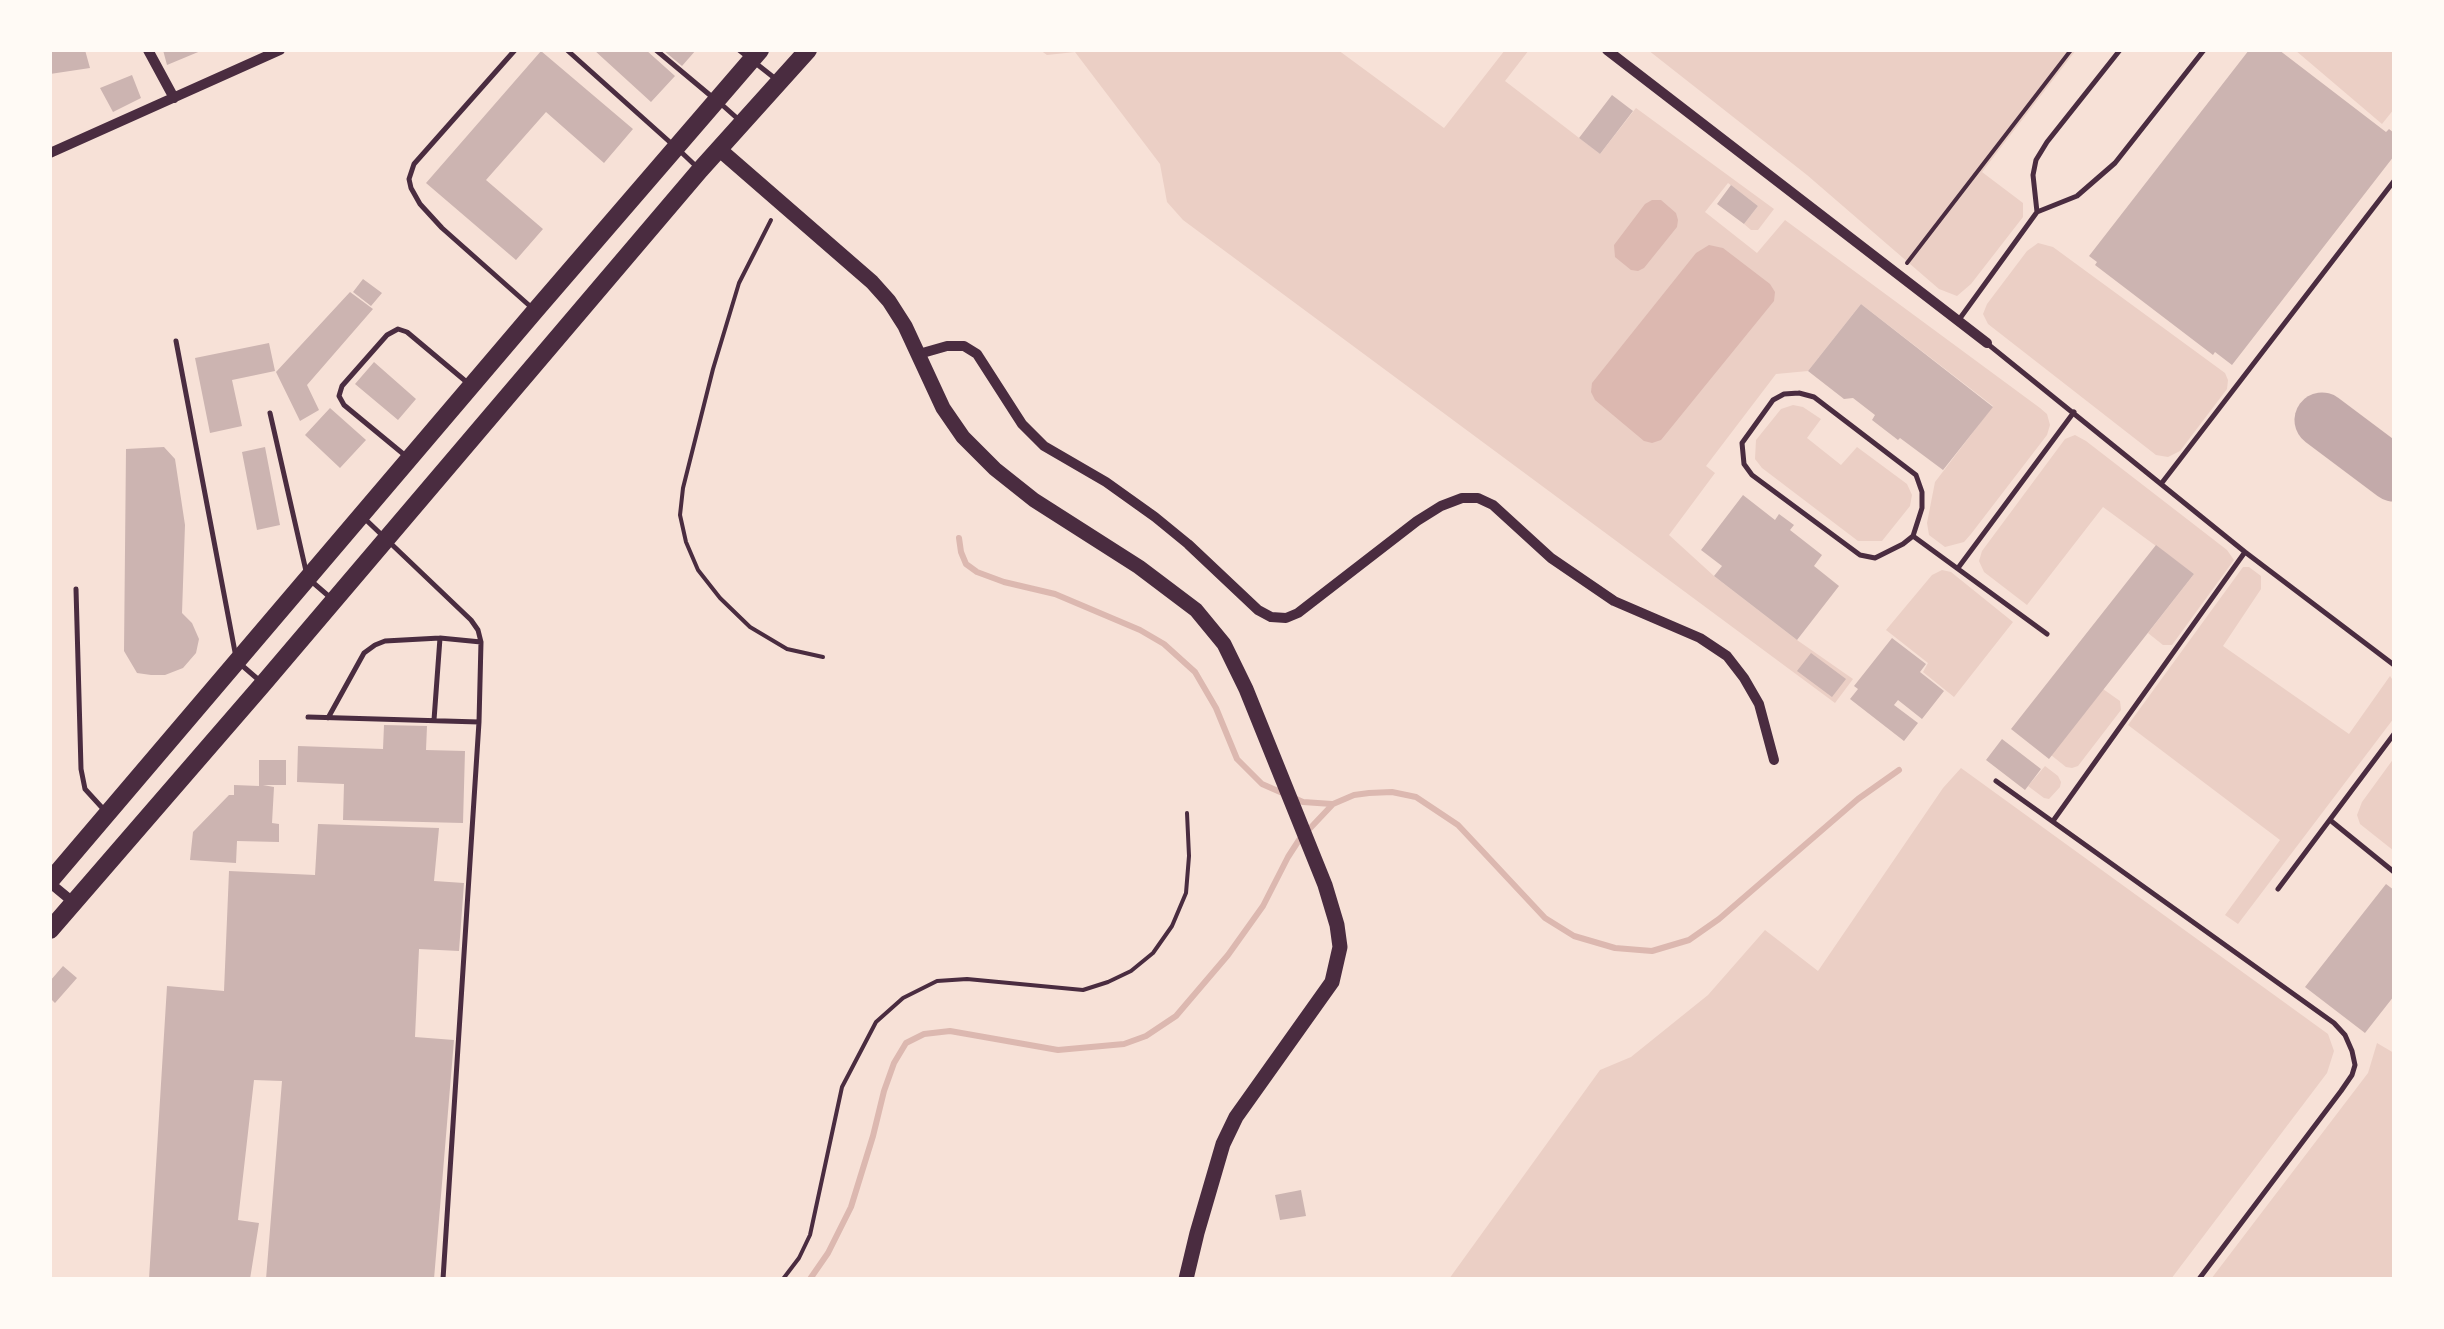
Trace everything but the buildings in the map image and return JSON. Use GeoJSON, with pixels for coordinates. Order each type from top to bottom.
{"type":"FeatureCollection","features":[{"type":"Feature","properties":{"kind":"highway"},"geometry":{"type":"LineString","coordinates":[[50,930],[700,170],[808,50]]}},
{"type":"Feature","properties":{"kind":"highway"},"geometry":{"type":"LineString","coordinates":[[50,882],[716,101],[750,53]]}},
{"type":"Feature","properties":{"kind":"highway"},"geometry":{"type":"LineString","coordinates":[[604,231],[629,253]]}},
{"type":"Feature","properties":{"kind":"main road"},"geometry":{"type":"LineString","coordinates":[[719,149],[890,301],[943,408],[962,437],[1034,500],[1189,603],[1224,644],[1246,689],[1317,864],[1340,947],[1332,982],[1236,1117],[1223,1144],[1186,1279]]}},
{"type":"Feature","properties":{"kind":"street"},"geometry":{"type":"LineString","coordinates":[[148,50],[174,98]]}},
{"type":"Feature","properties":{"kind":"street"},"geometry":{"type":"LineString","coordinates":[[50,154],[280,50]]}},
{"type":"Feature","properties":{"kind":"street"},"geometry":{"type":"LineString","coordinates":[[1607,50],[1987,343]]}},
{"type":"Feature","properties":{"kind":"street"},"geometry":{"type":"LineString","coordinates":[[919,354],[947,346],[964,346],[976,354],[1022,424],[1044,446],[1106,482],[1156,518],[1271,618],[1298,613],[1442,506],[1462,498],[1478,498],[1493,505],[1551,558],[1614,601],[1700,638],[1728,656],[1760,704],[1774,760]]}},
{"type":"Feature","properties":{"kind":"street"},"geometry":{"type":"LineString","coordinates":[[50,882],[72,902]]}},
{"type":"Feature","properties":{"kind":"lane"},"geometry":{"type":"LineString","coordinates":[[515,50],[414,164],[409,179],[420,204],[442,228],[535,310]]}},
{"type":"Feature","properties":{"kind":"lane"},"geometry":{"type":"LineString","coordinates":[[568,50],[700,170]]}},
{"type":"Feature","properties":{"kind":"lane"},"geometry":{"type":"LineString","coordinates":[[656,50],[743,122]]}},
{"type":"Feature","properties":{"kind":"lane"},"geometry":{"type":"LineString","coordinates":[[2036,212],[2036,160],[2120,50]]}},
{"type":"Feature","properties":{"kind":"lane"},"geometry":{"type":"LineString","coordinates":[[1958,321],[2036,212],[2077,196],[2094,183],[2204,50]]}},
{"type":"Feature","properties":{"kind":"lane"},"geometry":{"type":"LineString","coordinates":[[750,53],[779,82]]}},
{"type":"Feature","properties":{"kind":"lane"},"geometry":{"type":"LineString","coordinates":[[2160,484],[2394,181]]}},
{"type":"Feature","properties":{"kind":"lane"},"geometry":{"type":"LineString","coordinates":[[409,459],[344,405],[339,396],[342,386],[387,335],[398,329],[407,332],[471,386]]}},
{"type":"Feature","properties":{"kind":"lane"},"geometry":{"type":"LineString","coordinates":[[176,341],[237,662],[263,684]]}},
{"type":"Feature","properties":{"kind":"lane"},"geometry":{"type":"LineString","coordinates":[[1987,343],[2245,552],[2394,666]]}},
{"type":"Feature","properties":{"kind":"lane"},"geometry":{"type":"LineString","coordinates":[[1784,394],[1814,397],[1916,475],[1922,508],[1914,536],[1874,558],[1860,555],[1752,475],[1744,464],[1742,443],[1773,400],[1784,394]]}},
{"type":"Feature","properties":{"kind":"lane"},"geometry":{"type":"LineString","coordinates":[[270,412],[308,579],[334,600]]}},
{"type":"Feature","properties":{"kind":"lane"},"geometry":{"type":"LineString","coordinates":[[1958,568],[2074,412]]}},
{"type":"Feature","properties":{"kind":"lane"},"geometry":{"type":"LineString","coordinates":[[362,515],[471,620],[481,642],[443,1279]]}},
{"type":"Feature","properties":{"kind":"lane"},"geometry":{"type":"LineString","coordinates":[[1914,536],[2047,634]]}},
{"type":"Feature","properties":{"kind":"lane"},"geometry":{"type":"LineString","coordinates":[[2053,821],[2245,552]]}},
{"type":"Feature","properties":{"kind":"lane"},"geometry":{"type":"LineString","coordinates":[[76,589],[81,770],[85,788],[108,814]]}},
{"type":"Feature","properties":{"kind":"lane"},"geometry":{"type":"LineString","coordinates":[[328,718],[364,653],[385,641],[440,638],[481,642]]}},
{"type":"Feature","properties":{"kind":"lane"},"geometry":{"type":"LineString","coordinates":[[434,720],[440,638]]}},
{"type":"Feature","properties":{"kind":"lane"},"geometry":{"type":"LineString","coordinates":[[308,717],[479,722]]}},
{"type":"Feature","properties":{"kind":"lane"},"geometry":{"type":"LineString","coordinates":[[2278,889],[2394,734]]}},
{"type":"Feature","properties":{"kind":"lane"},"geometry":{"type":"LineString","coordinates":[[1996,782],[2334,1023],[2352,1051],[2352,1076],[2199,1279]]}},
{"type":"Feature","properties":{"kind":"lane"},"geometry":{"type":"LineString","coordinates":[[2330,820],[2394,872]]}},
{"type":"Feature","properties":{"kind":"path"},"geometry":{"type":"LineString","coordinates":[[1898,274],[2071,50]]}},
{"type":"Feature","properties":{"kind":"path"},"geometry":{"type":"LineString","coordinates":[[781,203],[739,282],[713,369],[683,488],[680,515],[698,570],[720,598],[750,627],[787,649],[823,657]]}},
{"type":"Feature","properties":{"kind":"path"},"geometry":{"type":"LineString","coordinates":[[783,1279],[810,1235],[842,1086],[876,1022],[904,998],[936,981],[967,979],[1083,990],[1131,970],[1153,953],[1172,926],[1186,892],[1186,813]]}},
{"type":"Feature","properties":{"kind":"shaded area"},"geometry":{"type":"Polygon","coordinates":[[[1040,50],[1338,50],[1444,128],[1505,50],[1529,50],[1505,81],[1600,154],[1636,108],[1774,209],[1758,230],[1751,230],[1744,224],[1758,206],[1728,183],[1705,212],[1757,253],[1785,220],[2040,408],[2050,425],[2047,435],[1964,542],[1945,547],[1929,535],[1927,523],[1935,482],[1993,406],[1861,304],[1808,371],[1776,374],[1706,466],[1715,473],[1669,535],[1714,576],[1853,679],[1835,703],[1183,220],[1167,202],[1160,164],[1075,52],[1047,55],[1040,50]]]}},
{"type":"Feature","properties":{"kind":"shaded area"},"geometry":{"type":"Polygon","coordinates":[[[1648,50],[2076,50],[1982,172],[2023,203],[2023,217],[1971,284],[1957,296],[1939,289],[1807,175],[1648,50]]]}},
{"type":"Feature","properties":{"kind":"shaded area"},"geometry":{"type":"Polygon","coordinates":[[[2295,50],[2394,50],[2394,109],[2382,124],[2295,50]]]}},
{"type":"Feature","properties":{"kind":"shaded area"},"geometry":{"type":"Polygon","coordinates":[[[1652,200],[1661,200],[1676,213],[1677,227],[1644,268],[1631,270],[1615,257],[1614,245],[1652,200]]]}},
{"type":"Feature","properties":{"kind":"shaded area"},"geometry":{"type":"Polygon","coordinates":[[[2038,243],[2053,247],[2225,373],[2227,389],[2180,451],[2168,457],[2156,455],[1988,324],[1983,314],[1987,304],[2027,251],[2038,243]]]}},
{"type":"Feature","properties":{"kind":"shaded area"},"geometry":{"type":"Polygon","coordinates":[[[1709,245],[1723,248],[1770,284],[1775,292],[1774,301],[1661,440],[1644,441],[1595,400],[1592,383],[1696,253],[1709,245]]]}},
{"type":"Feature","properties":{"kind":"shaded area"},"geometry":{"type":"Polygon","coordinates":[[[1793,405],[1821,419],[1807,438],[1841,465],[1857,447],[1907,484],[1912,495],[1910,506],[1882,541],[1858,541],[1755,459],[1756,440],[1781,409],[1793,405]]]}},
{"type":"Feature","properties":{"kind":"shaded area"},"geometry":{"type":"Polygon","coordinates":[[[2075,435],[2227,550],[2234,560],[2172,645],[2163,645],[2148,633],[2194,574],[2103,507],[2027,605],[1984,572],[1979,561],[1982,551],[2065,439],[2075,435]]]}},
{"type":"Feature","properties":{"kind":"shaded area"},"geometry":{"type":"Polygon","coordinates":[[[2243,567],[2261,576],[2261,589],[2223,646],[2349,734],[2390,676],[2394,682],[2394,718],[2238,924],[2225,915],[2280,840],[2128,725],[2243,567]]]}},
{"type":"Feature","properties":{"kind":"shaded area"},"geometry":{"type":"Polygon","coordinates":[[[1942,570],[1951,572],[2013,622],[1954,697],[1923,672],[1928,663],[1886,630],[1932,575],[1942,570]]]}},
{"type":"Feature","properties":{"kind":"shaded area"},"geometry":{"type":"Polygon","coordinates":[[[2103,689],[2120,701],[2121,710],[2078,766],[2066,767],[2051,755],[2103,689]]]}},
{"type":"Feature","properties":{"kind":"shaded area"},"geometry":{"type":"Polygon","coordinates":[[[2394,758],[2394,851],[2360,824],[2357,815],[2394,758]]]}},
{"type":"Feature","properties":{"kind":"shaded area"},"geometry":{"type":"Polygon","coordinates":[[[2045,766],[2061,782],[2049,799],[2028,786],[2045,766]]]}},
{"type":"Feature","properties":{"kind":"shaded area"},"geometry":{"type":"Polygon","coordinates":[[[1961,768],[2328,1034],[2334,1051],[2327,1073],[2171,1279],[1449,1279],[1600,1070],[1631,1057],[1708,995],[1765,930],[1818,971],[1943,788],[1961,768]]]}},
{"type":"Feature","properties":{"kind":"shaded area"},"geometry":{"type":"Polygon","coordinates":[[[2377,1043],[2394,1053],[2394,1279],[2211,1279],[2368,1073],[2377,1043]]]}},
{"type":"Feature","properties":{"kind":"waterway"},"geometry":{"type":"LineString","coordinates":[[959,538],[966,564],[977,572],[1055,594],[1164,644],[1195,672],[1216,708],[1237,759],[1262,784],[1303,802],[1332,804]]}},
{"type":"Feature","properties":{"kind":"waterway"},"geometry":{"type":"LineString","coordinates":[[810,1279],[851,1207],[884,1091],[906,1043],[924,1034],[950,1031],[1058,1050],[1124,1044],[1146,1036],[1176,1016],[1228,955],[1263,906],[1299,840],[1333,804],[1369,793],[1416,797],[1458,825],[1545,918],[1574,936],[1615,948],[1652,951],[1689,940],[1719,919],[1858,799],[1899,770]]}},
{"type":"Feature","properties":{"kind":"taxiway"},"geometry":{"type":"LineString","coordinates":[[2322,420],[2394,474]]}}]}
